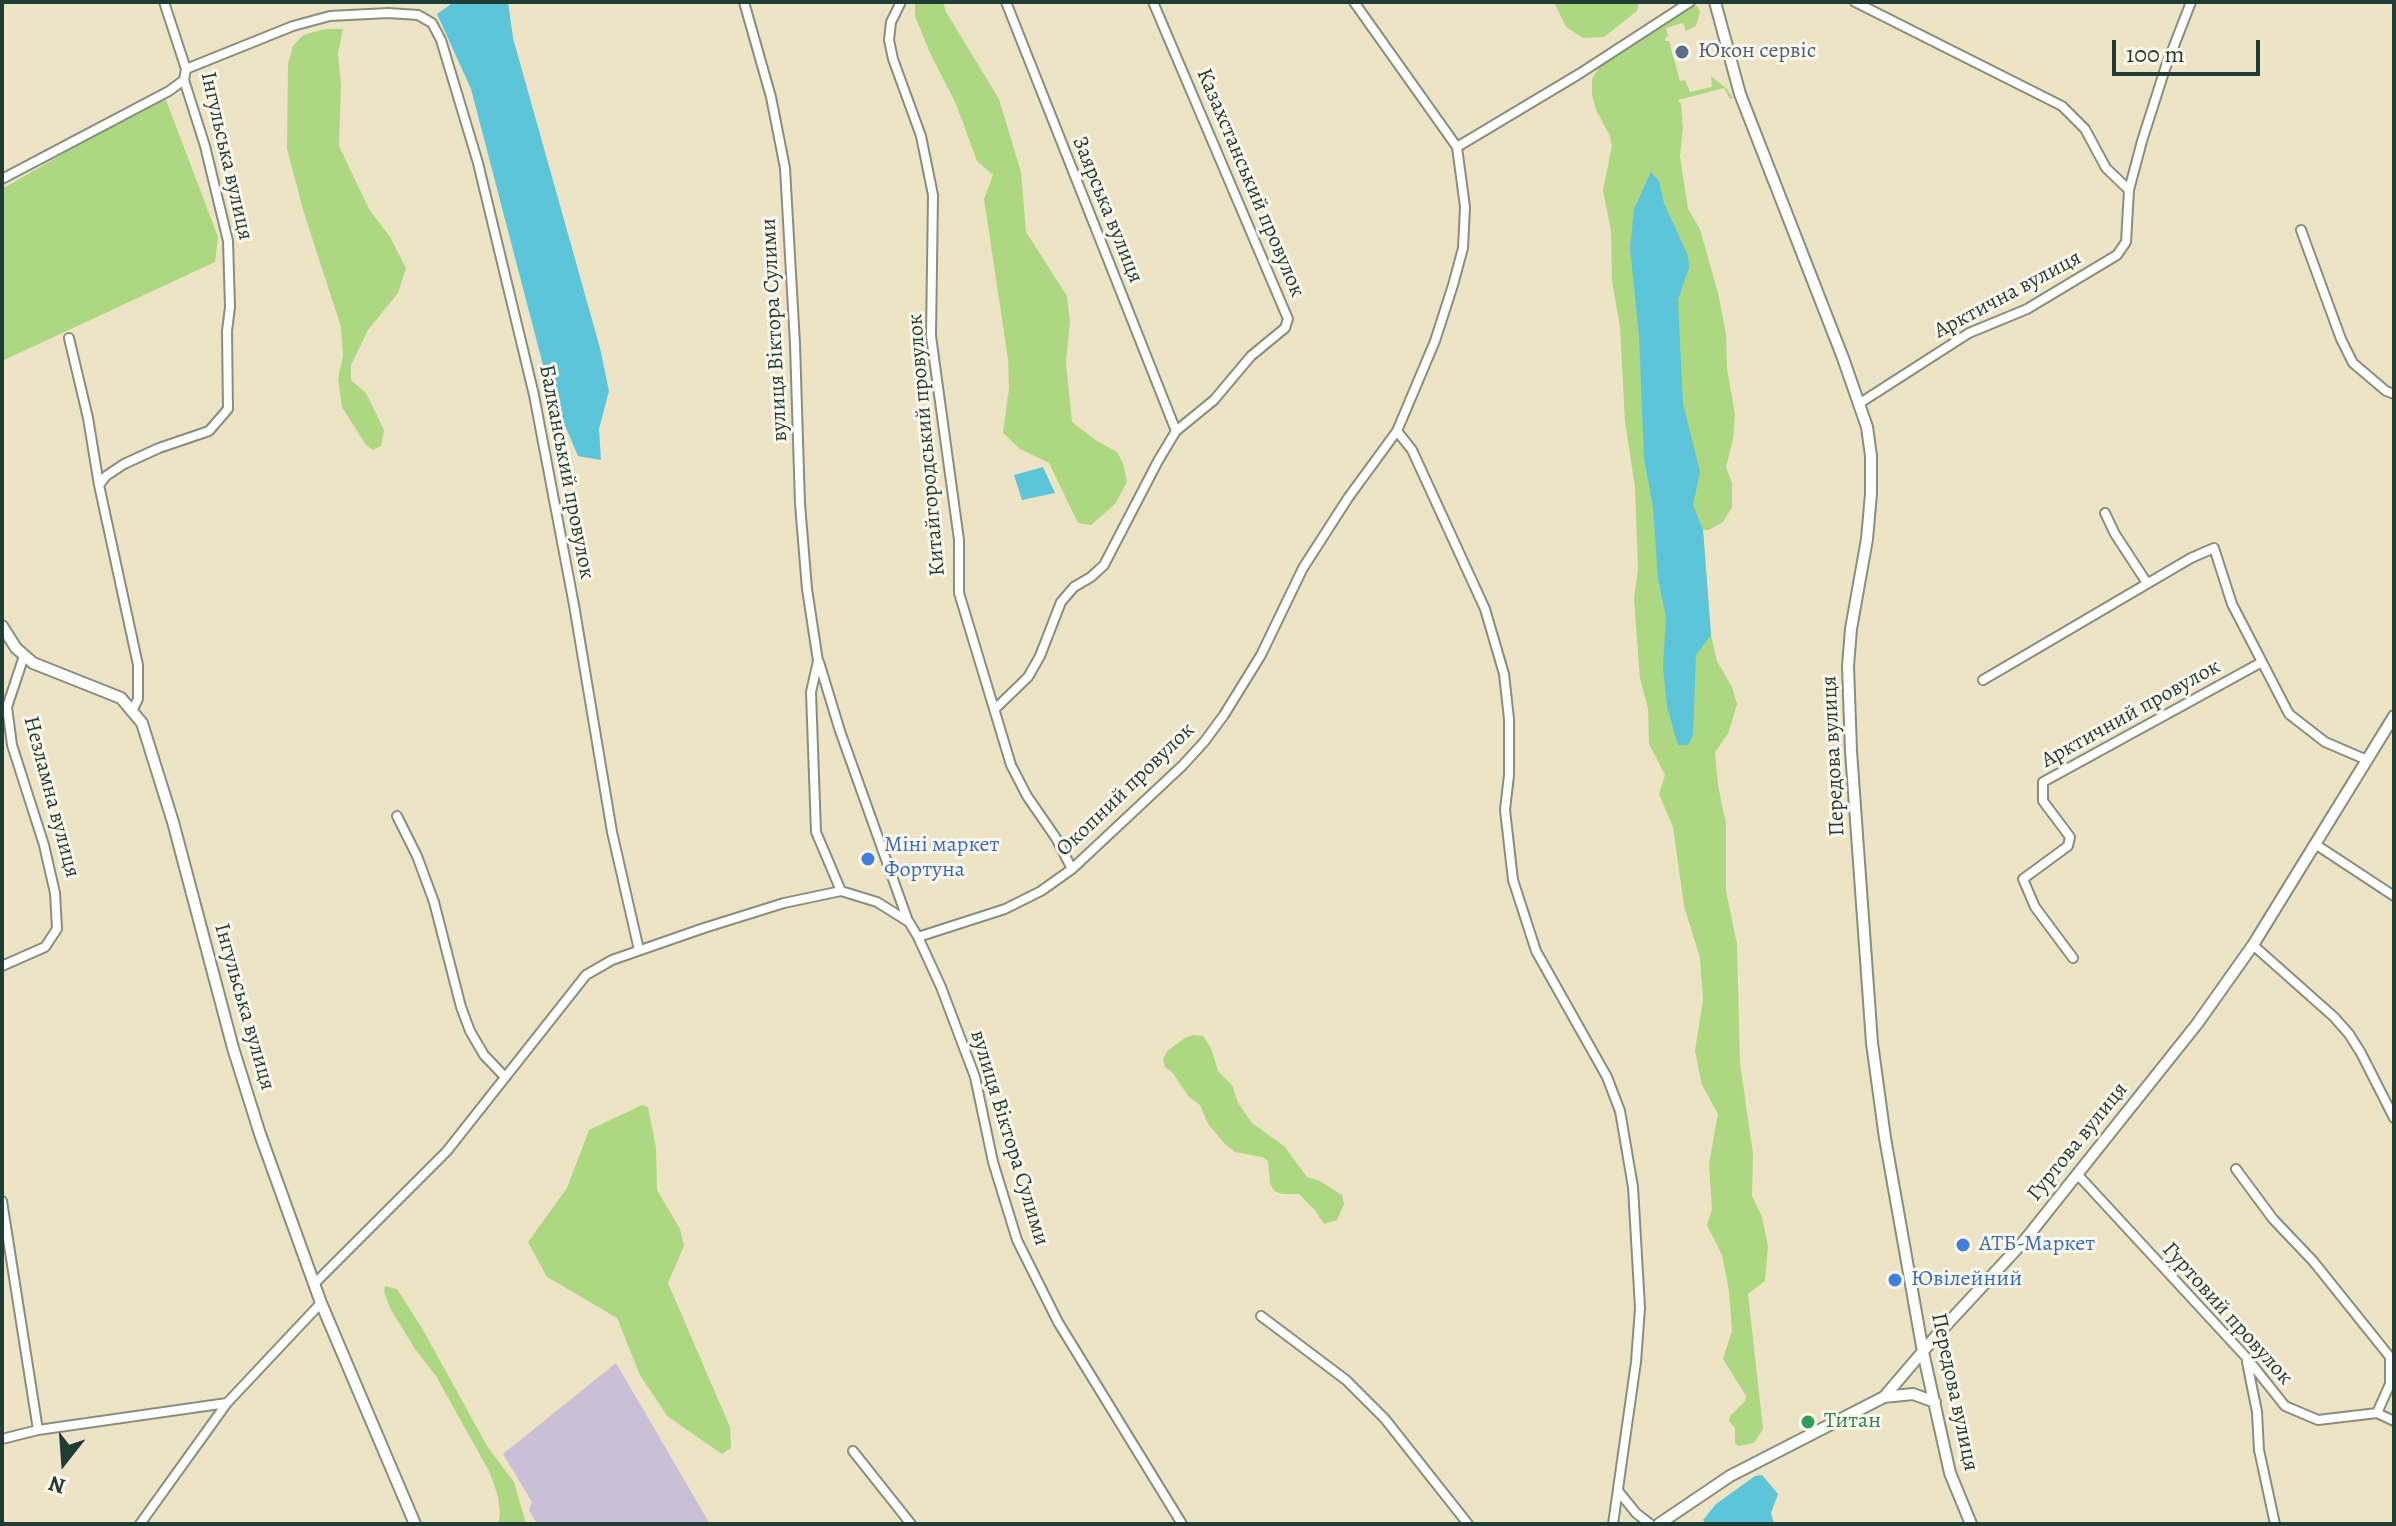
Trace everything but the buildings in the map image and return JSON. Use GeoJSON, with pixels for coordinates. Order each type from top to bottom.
{"type":"FeatureCollection","features":[{"type":"Feature","properties":{"kind":"street","name":"Інгульська вулиця"},"geometry":{"type":"LineString","coordinates":[[99,485],[124,464],[209,431],[228,409],[228,241],[205,146],[184,80],[186,69],[164,2]]}},
{"type":"Feature","properties":{"kind":"street","name":"вулиця Віктора Сулими"},"geometry":{"type":"LineString","coordinates":[[744,2],[771,97],[785,168],[800,504],[807,589],[818,661],[909,922],[941,987],[975,1077],[993,1162],[1017,1240],[1058,1322],[1182,1524]]}},
{"type":"Feature","properties":{"kind":"street","name":"Китайгородський провулок"},"geometry":{"type":"LineString","coordinates":[[901,2],[891,22],[889,40],[921,136],[933,195],[931,336],[959,540],[959,593],[1011,765],[1072,869]]}},
{"type":"Feature","properties":{"kind":"street","name":"Заярська вулиця"},"geometry":{"type":"LineString","coordinates":[[1006,2],[1176,431]]}},
{"type":"Feature","properties":{"kind":"street","name":"Казахстанський провулок"},"geometry":{"type":"LineString","coordinates":[[1153,2],[1288,319],[1285,328],[1251,356],[1214,400],[1176,431]]}},
{"type":"Feature","properties":{"kind":"street"},"geometry":{"type":"LineString","coordinates":[[1354,2],[1457,147],[1579,74],[1690,2]]}},
{"type":"Feature","properties":{"kind":"street","name":"Передова вулиця"},"geometry":{"type":"LineString","coordinates":[[1715,2],[1740,94],[1860,403],[1871,456],[1867,539],[1849,650],[1851,751],[1878,1094],[1923,1352],[1950,1473],[1971,1524]]}},
{"type":"Feature","properties":{"kind":"street"},"geometry":{"type":"LineString","coordinates":[[1855,2],[1867,5],[2062,106],[2085,129],[2106,168],[2129,190]]}},
{"type":"Feature","properties":{"kind":"street","name":"Арктична вулиця"},"geometry":{"type":"LineString","coordinates":[[1860,403],[1969,333],[2027,309],[2117,255],[2126,242],[2129,190],[2165,69],[2191,2]]}},
{"type":"Feature","properties":{"kind":"street","name":"Балканський провулок"},"geometry":{"type":"LineString","coordinates":[[186,69],[293,26],[330,16],[418,15],[432,23],[441,40],[478,163],[534,395],[574,605],[612,832],[639,950]]}},
{"type":"Feature","properties":{"kind":"street"},"geometry":{"type":"LineString","coordinates":[[3,176],[169,91],[184,80]]}},
{"type":"Feature","properties":{"kind":"street","name":"Окопний провулок"},"geometry":{"type":"LineString","coordinates":[[918,937],[1005,909],[1041,891],[1072,869],[1204,742],[1261,655],[1303,568],[1348,498],[1397,431],[1435,341],[1463,248],[1465,207],[1457,147]]}},
{"type":"Feature","properties":{"kind":"street"},"geometry":{"type":"LineString","coordinates":[[2301,230],[2341,339],[2353,363],[2386,391],[2394,394]]}},
{"type":"Feature","properties":{"kind":"street"},"geometry":{"type":"LineString","coordinates":[[2,626],[24,656],[50,671],[121,698],[133,709],[138,699],[138,665],[69,338]]}},
{"type":"Feature","properties":{"kind":"street"},"geometry":{"type":"LineString","coordinates":[[996,708],[1028,677],[1040,656],[1061,602],[1074,587],[1104,565],[1176,431]]}},
{"type":"Feature","properties":{"kind":"street"},"geometry":{"type":"LineString","coordinates":[[1397,431],[1412,450],[1479,596],[1504,674],[1509,719],[1509,775],[1505,810],[1513,880],[1536,951],[1580,1034],[1607,1077],[1620,1111],[1633,1187],[1640,1308],[1636,1362],[1613,1524]]}},
{"type":"Feature","properties":{"kind":"street"},"geometry":{"type":"LineString","coordinates":[[2105,513],[2147,583]]}},
{"type":"Feature","properties":{"kind":"street"},"geometry":{"type":"LineString","coordinates":[[1983,680],[2147,583],[2214,548],[2232,604],[2289,714],[2325,742],[2367,760]]}},
{"type":"Feature","properties":{"kind":"street","name":"Незламна вулиця"},"geometry":{"type":"LineString","coordinates":[[2,966],[45,947],[53,939],[58,919],[44,845],[12,745],[8,720],[7,707],[24,656]]}},
{"type":"Feature","properties":{"kind":"street","name":"вулиця Віктора Сулими"},"geometry":{"type":"LineString","coordinates":[[818,661],[811,692],[816,832],[841,891],[877,902],[909,922]]}},
{"type":"Feature","properties":{"kind":"street","name":"Арктичний провулок"},"geometry":{"type":"LineString","coordinates":[[2073,958],[2035,907],[2023,879],[2068,846],[2070,837],[2043,801],[2043,782],[2262,662]]}},
{"type":"Feature","properties":{"kind":"street","name":"Інгульська вулиця"},"geometry":{"type":"LineString","coordinates":[[133,709],[151,744],[233,1048],[260,1134],[321,1303],[415,1524]]}},
{"type":"Feature","properties":{"kind":"street","name":"Гуртова вулиця"},"geometry":{"type":"LineString","coordinates":[[1659,1524],[1730,1476],[1884,1397],[2024,1241],[2197,1024],[2253,945],[2394,716]]}},
{"type":"Feature","properties":{"kind":"street"},"geometry":{"type":"LineString","coordinates":[[397,816],[417,856],[434,902],[470,1031],[484,1055],[505,1077]]}},
{"type":"Feature","properties":{"kind":"street"},"geometry":{"type":"LineString","coordinates":[[2315,844],[2394,896]]}},
{"type":"Feature","properties":{"kind":"street"},"geometry":{"type":"LineString","coordinates":[[314,1284],[447,1151],[586,975],[612,960],[639,950],[784,903],[841,891]]}},
{"type":"Feature","properties":{"kind":"street"},"geometry":{"type":"LineString","coordinates":[[2253,945],[2349,1034],[2394,1118]]}},
{"type":"Feature","properties":{"kind":"street"},"geometry":{"type":"LineString","coordinates":[[2236,1169],[2273,1219],[2313,1261],[2390,1357],[2390,1384],[2377,1413],[2394,1421]]}},
{"type":"Feature","properties":{"kind":"street","name":"Гуртовий провулок"},"geometry":{"type":"LineString","coordinates":[[2078,1175],[2246,1357],[2285,1406],[2318,1420],[2377,1413]]}},
{"type":"Feature","properties":{"kind":"street"},"geometry":{"type":"LineString","coordinates":[[2,1201],[38,1430]]}},
{"type":"Feature","properties":{"kind":"street"},"geometry":{"type":"LineString","coordinates":[[140,1524],[227,1403],[321,1303]]}},
{"type":"Feature","properties":{"kind":"street"},"geometry":{"type":"LineString","coordinates":[[1261,1316],[1346,1380],[1385,1419],[1468,1524]]}},
{"type":"Feature","properties":{"kind":"street"},"geometry":{"type":"LineString","coordinates":[[2246,1357],[2257,1412],[2259,1450],[2275,1524]]}},
{"type":"Feature","properties":{"kind":"street"},"geometry":{"type":"LineString","coordinates":[[1884,1397],[1913,1394],[1935,1402]]}},
{"type":"Feature","properties":{"kind":"street"},"geometry":{"type":"LineString","coordinates":[[2,1439],[38,1430],[227,1403]]}},
{"type":"Feature","properties":{"kind":"street"},"geometry":{"type":"LineString","coordinates":[[853,1451],[911,1524]]}},
{"type":"Feature","properties":{"kind":"street"},"geometry":{"type":"LineString","coordinates":[[1619,1492],[1636,1513],[1650,1524]]}},
{"type":"Feature","properties":{"kind":"shaded area"},"geometry":{"type":"Polygon","coordinates":[[[616,1363],[710,1524],[537,1524],[529,1510],[532,1502],[503,1454],[616,1363]]]}},
{"type":"Feature","properties":{"kind":"green space"},"geometry":{"type":"Polygon","coordinates":[[[915,2],[943,2],[946,12],[999,99],[1021,172],[1026,232],[1067,296],[1070,322],[1066,363],[1072,422],[1117,452],[1127,482],[1115,504],[1091,525],[1078,523],[1049,463],[1020,449],[1003,433],[1009,388],[1008,359],[984,199],[993,175],[977,161],[956,104],[915,16],[915,2]]]}},
{"type":"Feature","properties":{"kind":"green space"},"geometry":{"type":"Polygon","coordinates":[[[1554,2],[1639,2],[1637,11],[1604,37],[1583,38],[1566,27],[1554,2]]]}},
{"type":"Feature","properties":{"kind":"green space"},"geometry":{"type":"Polygon","coordinates":[[[1692,4],[1700,12],[1696,26],[1686,31],[1683,23],[1666,28],[1668,36],[1665,41],[1669,41],[1680,81],[1685,80],[1690,92],[1712,87],[1711,76],[1727,89],[1733,98],[1730,99],[1724,88],[1678,100],[1683,127],[1680,156],[1688,209],[1700,229],[1718,293],[1735,415],[1726,467],[1732,483],[1732,507],[1723,522],[1703,530],[1711,635],[1717,661],[1732,687],[1737,704],[1728,734],[1715,752],[1726,824],[1726,891],[1737,944],[1740,1063],[1753,1154],[1752,1196],[1762,1217],[1768,1246],[1765,1281],[1748,1294],[1763,1429],[1754,1443],[1738,1446],[1735,1443],[1735,1428],[1729,1421],[1746,1396],[1723,1359],[1732,1331],[1729,1291],[1722,1255],[1707,1225],[1712,1209],[1709,1164],[1718,1114],[1702,1085],[1695,1051],[1703,1000],[1700,958],[1684,906],[1673,827],[1659,794],[1665,775],[1649,744],[1648,708],[1640,679],[1634,599],[1638,569],[1635,487],[1625,422],[1620,327],[1612,281],[1611,231],[1603,190],[1612,146],[1592,95],[1592,79],[1600,66],[1692,4]]]}},
{"type":"Feature","properties":{"kind":"green space"},"geometry":{"type":"Polygon","coordinates":[[[325,29],[343,29],[338,54],[341,85],[339,146],[369,209],[390,237],[406,268],[398,293],[368,330],[351,365],[351,380],[366,393],[384,430],[381,446],[373,450],[366,445],[342,407],[338,379],[343,356],[341,327],[287,149],[288,64],[293,46],[303,35],[325,29]]]}},
{"type":"Feature","properties":{"kind":"green space"},"geometry":{"type":"Polygon","coordinates":[[[166,100],[218,237],[215,262],[2,361],[2,189],[135,112],[166,100]]]}},
{"type":"Feature","properties":{"kind":"green space"},"geometry":{"type":"Polygon","coordinates":[[[1193,1035],[1203,1036],[1211,1048],[1218,1071],[1232,1085],[1238,1103],[1252,1123],[1284,1146],[1307,1177],[1342,1195],[1344,1204],[1337,1220],[1324,1224],[1299,1194],[1274,1191],[1268,1161],[1235,1152],[1208,1124],[1200,1105],[1189,1097],[1165,1067],[1163,1059],[1167,1051],[1193,1035]]]}},
{"type":"Feature","properties":{"kind":"green space"},"geometry":{"type":"Polygon","coordinates":[[[642,1105],[648,1107],[656,1148],[657,1190],[680,1229],[684,1246],[668,1283],[730,1427],[731,1448],[722,1454],[667,1416],[640,1375],[617,1318],[547,1277],[528,1242],[567,1188],[589,1130],[642,1105]]]}},
{"type":"Feature","properties":{"kind":"green space"},"geometry":{"type":"Polygon","coordinates":[[[385,1286],[397,1289],[487,1446],[514,1482],[526,1524],[498,1524],[498,1496],[490,1473],[436,1376],[390,1308],[385,1286]]]}},
{"type":"Feature","properties":{"kind":"water"},"geometry":{"type":"Polygon","coordinates":[[[454,2],[508,2],[513,38],[600,348],[609,391],[599,429],[601,460],[578,456],[549,388],[471,89],[437,14],[454,2]]]}},
{"type":"Feature","properties":{"kind":"water"},"geometry":{"type":"Polygon","coordinates":[[[1651,172],[1659,181],[1664,203],[1688,256],[1689,268],[1678,300],[1683,404],[1700,472],[1693,505],[1703,530],[1711,635],[1696,655],[1693,735],[1688,745],[1678,745],[1667,707],[1663,667],[1666,617],[1658,579],[1653,507],[1644,459],[1639,336],[1630,248],[1634,209],[1651,172]]]}},
{"type":"Feature","properties":{"kind":"water"},"geometry":{"type":"Polygon","coordinates":[[[1043,467],[1055,493],[1022,500],[1014,475],[1043,467]]]}},
{"type":"Feature","properties":{"kind":"water"},"geometry":{"type":"Polygon","coordinates":[[[1762,1475],[1778,1494],[1771,1513],[1774,1524],[1706,1524],[1703,1520],[1716,1504],[1755,1476],[1762,1475]]]}},
{"type":"Feature","properties":{"kind":"place","name":"Юкон сервіс"},"geometry":{"type":"Point","coordinates":[1682,52]}},
{"type":"Feature","properties":{"kind":"place","name":"Міні маркет Фортуна"},"geometry":{"type":"Point","coordinates":[868,859]}},
{"type":"Feature","properties":{"kind":"place","name":"АТБ-Маркет"},"geometry":{"type":"Point","coordinates":[1963,1245]}},
{"type":"Feature","properties":{"kind":"place","name":"Ювілейний"},"geometry":{"type":"Point","coordinates":[1895,1280]}},
{"type":"Feature","properties":{"kind":"place","name":"Титан"},"geometry":{"type":"Point","coordinates":[1808,1422]}}]}
